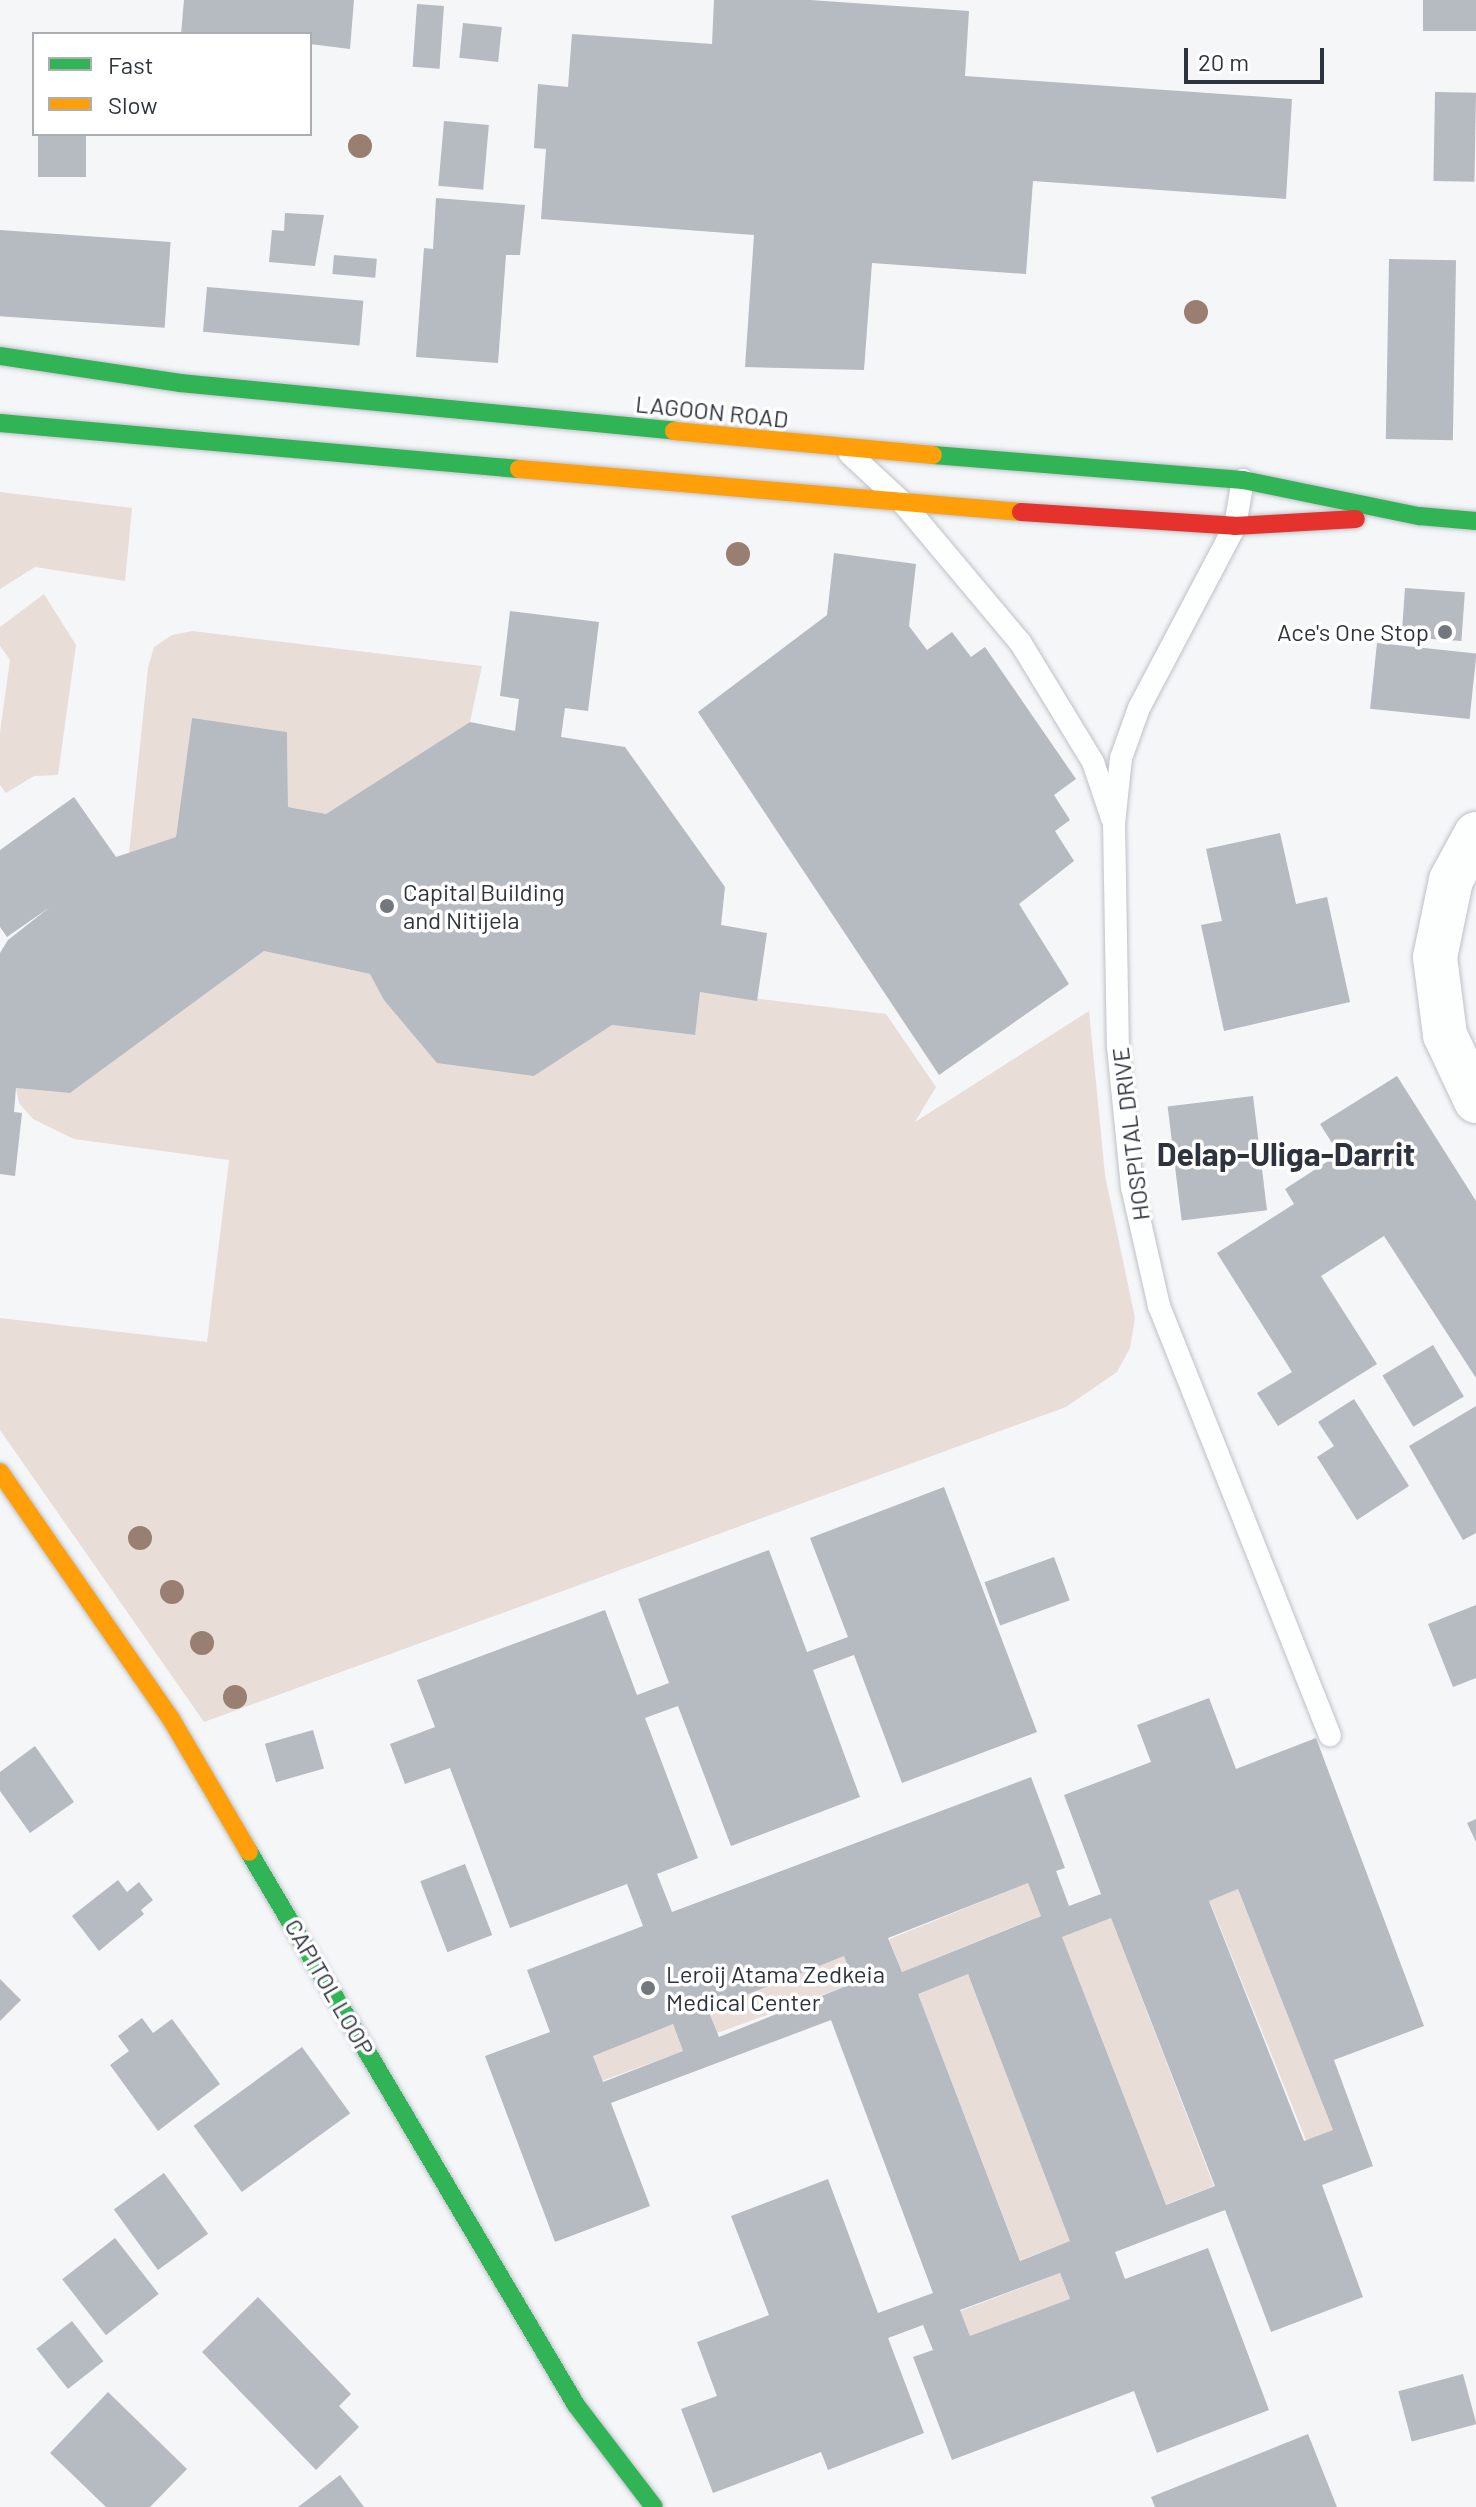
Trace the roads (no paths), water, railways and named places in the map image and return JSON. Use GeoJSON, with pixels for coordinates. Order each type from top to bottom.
{"type":"FeatureCollection","features":[{"type":"Feature","properties":{"kind":"main road","name":"LAGOON ROAD"},"geometry":{"type":"LineString","coordinates":[[0,356],[180,383],[844,448],[1243,480],[1419,516],[1476,521]]}},
{"type":"Feature","properties":{"kind":"main road","name":"LAGOON ROAD"},"geometry":{"type":"LineString","coordinates":[[0,423],[904,504],[1235,526],[1419,516]]}},
{"type":"Feature","properties":{"kind":"main road","name":"CAPITOL LOOP"},"geometry":{"type":"LineString","coordinates":[[0,1472],[171,1719],[576,2405],[654,2507]]}},
{"type":"Feature","properties":{"kind":"street"},"geometry":{"type":"LineString","coordinates":[[1476,834],[1451,880],[1435,957],[1445,1035],[1476,1101]]}},
{"type":"Feature","properties":{"kind":"lane"},"geometry":{"type":"LineString","coordinates":[[844,448],[904,504],[1020,642],[1093,762],[1114,823]]}},
{"type":"Feature","properties":{"kind":"lane","name":"HOSPITAL DRIVE"},"geometry":{"type":"LineString","coordinates":[[1243,480],[1235,526],[1139,708],[1121,758],[1114,823],[1118,1047],[1132,1187],[1159,1306],[1330,1735]]}},
{"type":"Feature","properties":{"kind":"place","name":"Ace's One Stop"},"geometry":{"type":"Point","coordinates":[1445,632]}},
{"type":"Feature","properties":{"kind":"place","name":"Capital Building and Nitijela"},"geometry":{"type":"Point","coordinates":[387,906]}},
{"type":"Feature","properties":{"kind":"place","name":"Leroij Atama Zedkeia Medical Center"},"geometry":{"type":"Point","coordinates":[648,1988]}},
{"type":"Feature","properties":{"kind":"district","name":"Delap-Uliga-Darrit"},"geometry":{"type":"Point","coordinates":[1286,1153]}}]}
